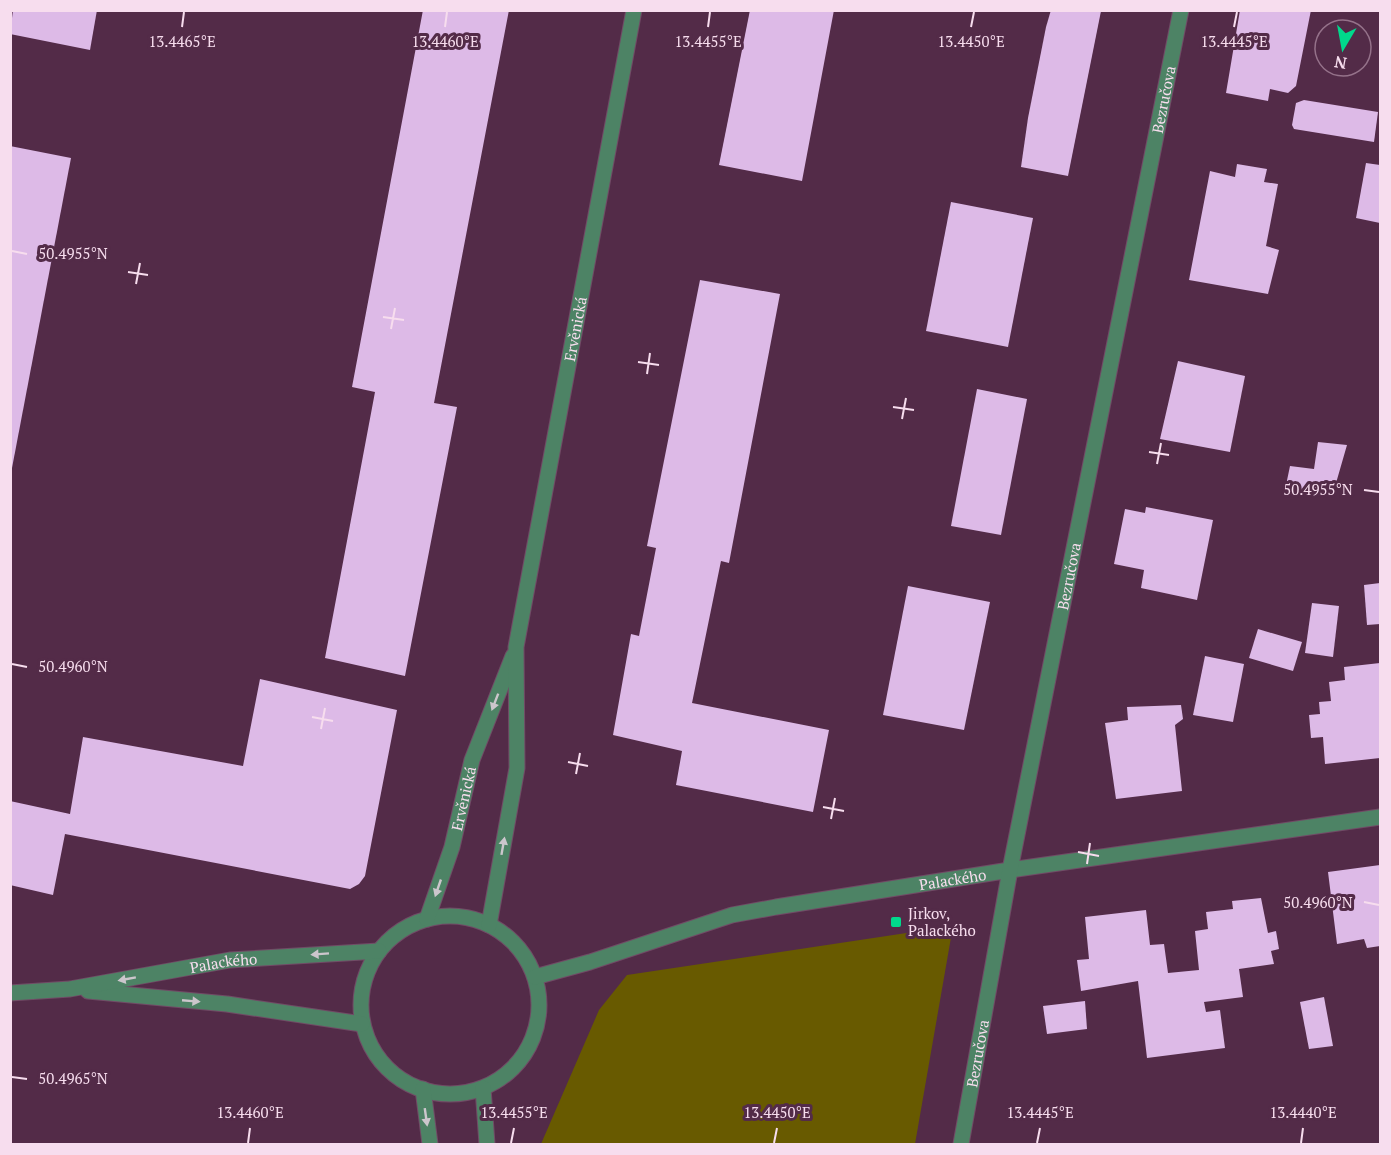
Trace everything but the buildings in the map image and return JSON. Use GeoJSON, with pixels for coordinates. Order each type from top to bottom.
{"type":"FeatureCollection","features":[{"type":"Feature","properties":{"kind":"street","name":"Ervěnická"},"geometry":{"type":"LineString","coordinates":[[427,919],[452,847],[472,760],[516,647],[634,10]]}},
{"type":"Feature","properties":{"kind":"street","name":"Bezručova"},"geometry":{"type":"LineString","coordinates":[[961,1144],[1010,870],[1181,10]]}},
{"type":"Feature","properties":{"kind":"street","name":"Ervěnická"},"geometry":{"type":"LineString","coordinates":[[489,925],[517,768],[516,647]]}},
{"type":"Feature","properties":{"kind":"street","name":"Palackého"},"geometry":{"type":"LineString","coordinates":[[535,977],[590,962],[732,915],[1010,870],[1380,817]]}},
{"type":"Feature","properties":{"kind":"street"},"geometry":{"type":"LineString","coordinates":[[448,916],[469,918],[489,925],[509,938],[525,956],[535,977],[539,1004],[536,1030],[524,1054],[506,1075],[483,1088],[453,1094],[423,1089],[401,1080],[383,1064],[370,1046],[362,1024],[360,998],[366,973],[379,951],[400,930],[427,919],[448,916]]}},
{"type":"Feature","properties":{"kind":"street","name":"Palackého"},"geometry":{"type":"LineString","coordinates":[[10,993],[70,989],[230,960],[379,951]]}},
{"type":"Feature","properties":{"kind":"street","name":"Palackého"},"geometry":{"type":"LineString","coordinates":[[70,989],[227,1004],[362,1024]]}},
{"type":"Feature","properties":{"kind":"street"},"geometry":{"type":"LineString","coordinates":[[483,1088],[488,1144]]}},
{"type":"Feature","properties":{"kind":"street"},"geometry":{"type":"LineString","coordinates":[[423,1089],[430,1144]]}},
{"type":"Feature","properties":{"kind":"shaded area"},"geometry":{"type":"Polygon","coordinates":[[[953,926],[915,1144],[541,1144],[599,1010],[627,975],[953,926]]]}},
{"type":"Feature","properties":{"kind":"place","name":"Jirkov, Palackého"},"geometry":{"type":"Point","coordinates":[896,922]}}]}
